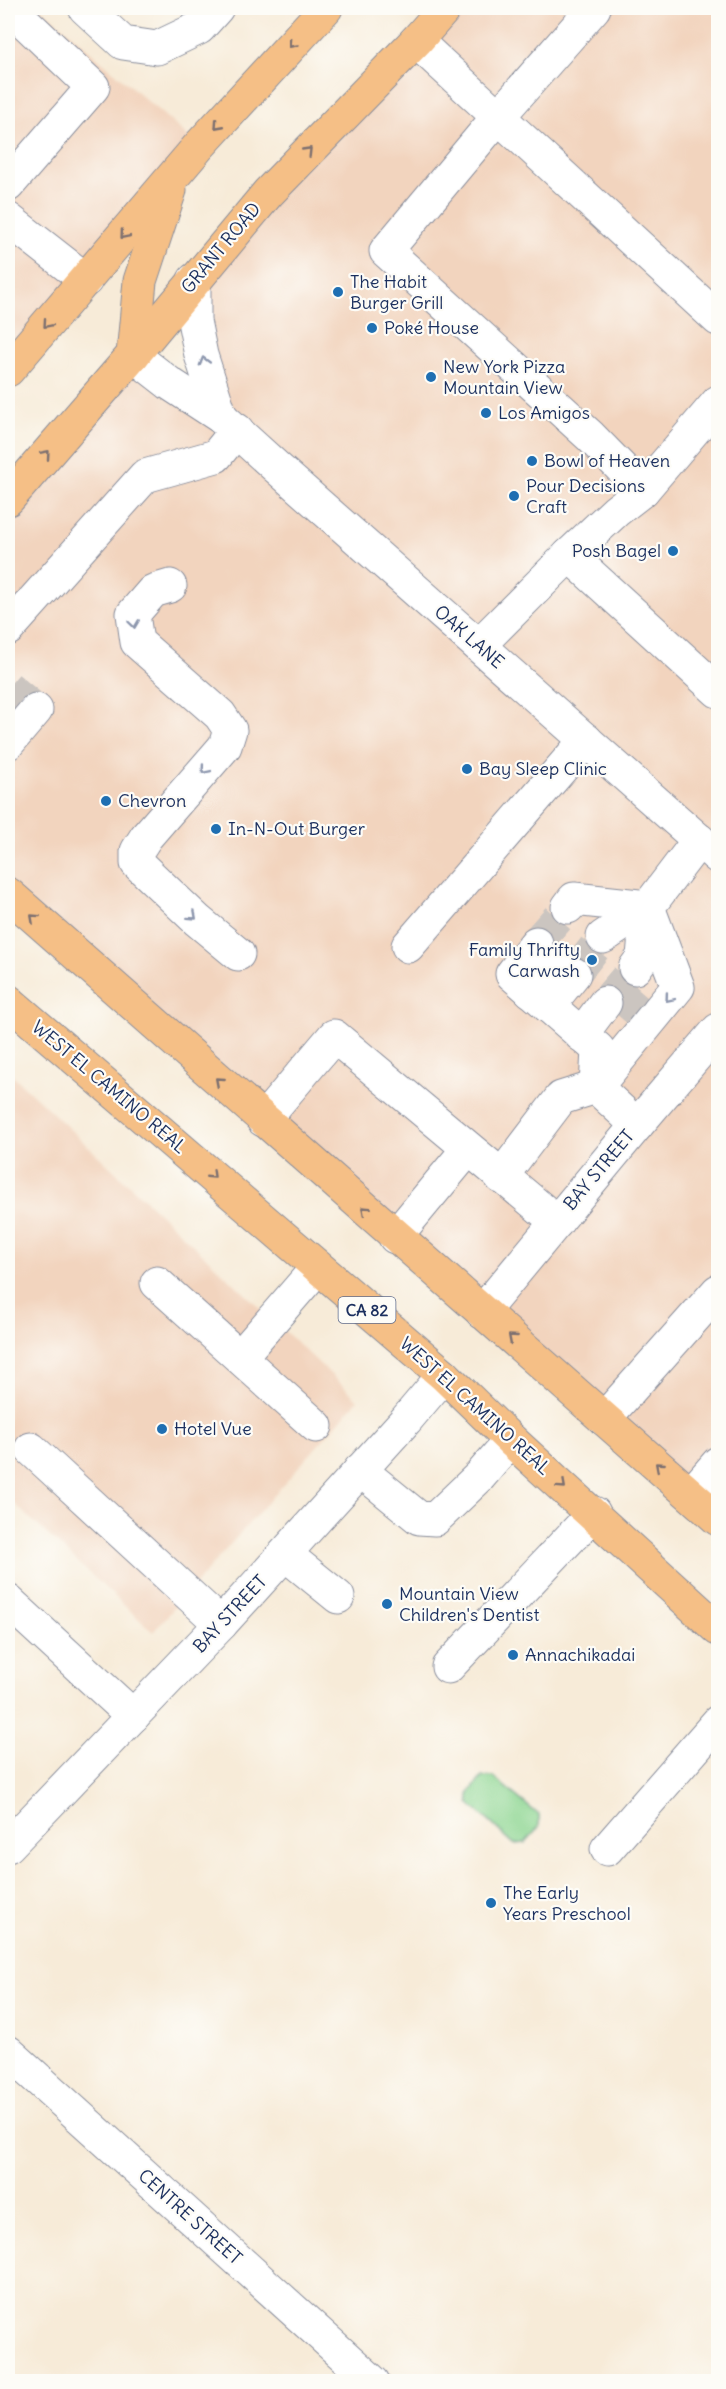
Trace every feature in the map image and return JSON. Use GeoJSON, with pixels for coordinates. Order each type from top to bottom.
{"type":"FeatureCollection","features":[{"type":"Feature","properties":{"kind":"main road"},"geometry":{"type":"LineString","coordinates":[[8,370],[176,174],[326,8]]}},
{"type":"Feature","properties":{"kind":"main road","name":"GRANT ROAD"},"geometry":{"type":"LineString","coordinates":[[8,499],[133,355],[268,193],[416,41],[445,8]]}},
{"type":"Feature","properties":{"kind":"main road"},"geometry":{"type":"LineString","coordinates":[[133,355],[140,281],[176,174]]}},
{"type":"Feature","properties":{"kind":"main road"},"geometry":{"type":"LineString","coordinates":[[86,280],[194,280]]}},
{"type":"Feature","properties":{"kind":"main road"},"geometry":{"type":"LineString","coordinates":[[8,894],[718,1519]]}},
{"type":"Feature","properties":{"kind":"main road","name":"WEST EL CAMINO REAL"},"geometry":{"type":"LineString","coordinates":[[8,1001],[444,1375],[511,1440],[594,1513],[718,1629]]}},
{"type":"Feature","properties":{"kind":"street"},"geometry":{"type":"LineString","coordinates":[[8,184],[93,87],[10,8]]}},
{"type":"Feature","properties":{"kind":"street"},"geometry":{"type":"LineString","coordinates":[[85,8],[123,43],[158,48],[199,28],[217,8]]}},
{"type":"Feature","properties":{"kind":"street"},"geometry":{"type":"LineString","coordinates":[[594,8],[386,250],[590,436],[643,490]]}},
{"type":"Feature","properties":{"kind":"street"},"geometry":{"type":"LineString","coordinates":[[416,41],[718,319]]}},
{"type":"Feature","properties":{"kind":"street"},"geometry":{"type":"LineString","coordinates":[[8,219],[86,280]]}},
{"type":"Feature","properties":{"kind":"street"},"geometry":{"type":"LineString","coordinates":[[12,615],[145,476],[216,456],[229,424],[201,355],[194,321],[194,280]]}},
{"type":"Feature","properties":{"kind":"street","name":"OAK LANE"},"geometry":{"type":"LineString","coordinates":[[133,355],[229,424],[709,849]]}},
{"type":"Feature","properties":{"kind":"street"},"geometry":{"type":"LineString","coordinates":[[479,645],[569,555],[616,511],[643,490],[718,402]]}},
{"type":"Feature","properties":{"kind":"street"},"geometry":{"type":"LineString","coordinates":[[569,555],[718,691]]}},
{"type":"Feature","properties":{"kind":"street"},"geometry":{"type":"LineString","coordinates":[[170,586],[153,591],[133,614],[137,642],[220,715],[230,730],[225,746],[146,837],[137,851],[137,863],[197,920],[238,954]]}},
{"type":"Feature","properties":{"kind":"street"},"geometry":{"type":"LineString","coordinates":[[8,743],[36,710]]}},
{"type":"Feature","properties":{"kind":"street"},"geometry":{"type":"LineString","coordinates":[[408,946],[586,740]]}},
{"type":"Feature","properties":{"kind":"street"},"geometry":{"type":"LineString","coordinates":[[586,923],[593,915],[648,907],[709,849]]}},
{"type":"Feature","properties":{"kind":"street"},"geometry":{"type":"LineString","coordinates":[[644,976],[643,957],[648,907]]}},
{"type":"Feature","properties":{"kind":"street"},"geometry":{"type":"LineString","coordinates":[[501,1177],[561,1098],[596,1087],[678,987],[648,907]]}},
{"type":"Feature","properties":{"kind":"street"},"geometry":{"type":"LineString","coordinates":[[540,998],[555,959],[512,974],[589,1042],[596,1087],[637,1125]]}},
{"type":"Feature","properties":{"kind":"street"},"geometry":{"type":"LineString","coordinates":[[589,1042],[614,1011]]}},
{"type":"Feature","properties":{"kind":"street","name":"BAY STREET"},"geometry":{"type":"LineString","coordinates":[[482,1312],[718,1030]]}},
{"type":"Feature","properties":{"kind":"street"},"geometry":{"type":"LineString","coordinates":[[263,1120],[334,1036],[557,1222]]}},
{"type":"Feature","properties":{"kind":"street"},"geometry":{"type":"LineString","coordinates":[[395,1237],[468,1149]]}},
{"type":"Feature","properties":{"kind":"street"},"geometry":{"type":"LineString","coordinates":[[240,1357],[317,1268]]}},
{"type":"Feature","properties":{"kind":"street"},"geometry":{"type":"LineString","coordinates":[[157,1284],[316,1426]]}},
{"type":"Feature","properties":{"kind":"street"},"geometry":{"type":"LineString","coordinates":[[604,1419],[718,1291]]}},
{"type":"Feature","properties":{"kind":"street","name":"BAY STREET"},"geometry":{"type":"LineString","coordinates":[[8,1846],[221,1624],[444,1375]]}},
{"type":"Feature","properties":{"kind":"street"},"geometry":{"type":"LineString","coordinates":[[360,1470],[419,1518],[435,1520],[480,1476],[511,1440]]}},
{"type":"Feature","properties":{"kind":"street"},"geometry":{"type":"LineString","coordinates":[[31,1449],[221,1624]]}},
{"type":"Feature","properties":{"kind":"street"},"geometry":{"type":"LineString","coordinates":[[691,1494],[718,1463]]}},
{"type":"Feature","properties":{"kind":"street"},"geometry":{"type":"LineString","coordinates":[[448,1667],[594,1513]]}},
{"type":"Feature","properties":{"kind":"street"},"geometry":{"type":"LineString","coordinates":[[285,1554],[338,1597]]}},
{"type":"Feature","properties":{"kind":"street"},"geometry":{"type":"LineString","coordinates":[[8,1601],[133,1716]]}},
{"type":"Feature","properties":{"kind":"street"},"geometry":{"type":"LineString","coordinates":[[607,1849],[718,1722]]}},
{"type":"Feature","properties":{"kind":"street","name":"CENTRE STREET"},"geometry":{"type":"LineString","coordinates":[[8,2052],[373,2382]]}},
{"type":"Feature","properties":{"kind":"shaded area"},"geometry":{"type":"Polygon","coordinates":[[[8,8],[41,8],[199,146],[8,370],[8,8]]]}},
{"type":"Feature","properties":{"kind":"shaded area"},"geometry":{"type":"Polygon","coordinates":[[[445,8],[718,8],[718,1519],[8,894],[8,499],[133,355],[219,416],[194,280],[445,8]]]}},
{"type":"Feature","properties":{"kind":"shaded area"},"geometry":{"type":"Polygon","coordinates":[[[8,1071],[358,1400],[153,1632],[8,1498],[8,1071]]]}},
{"type":"Feature","properties":{"kind":"green space"},"geometry":{"type":"Polygon","coordinates":[[[482,1777],[493,1777],[539,1815],[539,1827],[525,1843],[514,1844],[469,1803],[469,1793],[482,1777]]]}},
{"type":"Feature","properties":{"kind":"tunnel"},"geometry":{"type":"LineString","coordinates":[[8,687],[36,710]]}},
{"type":"Feature","properties":{"kind":"tunnel"},"geometry":{"type":"LineString","coordinates":[[536,943],[568,907]]}},
{"type":"Feature","properties":{"kind":"tunnel"},"geometry":{"type":"LineString","coordinates":[[574,974],[603,937]]}},
{"type":"Feature","properties":{"kind":"tunnel"},"geometry":{"type":"LineString","coordinates":[[605,1003],[635,968]]}},
{"type":"Feature","properties":{"kind":"tunnel"},"geometry":{"type":"LineString","coordinates":[[622,1019],[652,984]]}},
{"type":"Feature","properties":{"kind":"place","name":"The Habit Burger Grill"},"geometry":{"type":"Point","coordinates":[338,292]}},
{"type":"Feature","properties":{"kind":"place","name":"Poké House"},"geometry":{"type":"Point","coordinates":[372,328]}},
{"type":"Feature","properties":{"kind":"place","name":"New York Pizza Mountain View"},"geometry":{"type":"Point","coordinates":[431,377]}},
{"type":"Feature","properties":{"kind":"place","name":"Los Amigos"},"geometry":{"type":"Point","coordinates":[486,413]}},
{"type":"Feature","properties":{"kind":"place","name":"Bowl of Heaven"},"geometry":{"type":"Point","coordinates":[532,461]}},
{"type":"Feature","properties":{"kind":"place","name":"Pour Decisions Craft"},"geometry":{"type":"Point","coordinates":[514,496]}},
{"type":"Feature","properties":{"kind":"place","name":"Posh Bagel"},"geometry":{"type":"Point","coordinates":[673,551]}},
{"type":"Feature","properties":{"kind":"place","name":"Bay Sleep Clinic"},"geometry":{"type":"Point","coordinates":[467,769]}},
{"type":"Feature","properties":{"kind":"place","name":"Chevron"},"geometry":{"type":"Point","coordinates":[106,801]}},
{"type":"Feature","properties":{"kind":"place","name":"In-N-Out Burger"},"geometry":{"type":"Point","coordinates":[216,829]}},
{"type":"Feature","properties":{"kind":"place","name":"Family Thrifty Carwash"},"geometry":{"type":"Point","coordinates":[592,960]}},
{"type":"Feature","properties":{"kind":"place","name":"Hotel Vue"},"geometry":{"type":"Point","coordinates":[162,1429]}},
{"type":"Feature","properties":{"kind":"place","name":"Mountain View Children's Dentist"},"geometry":{"type":"Point","coordinates":[387,1604]}},
{"type":"Feature","properties":{"kind":"place","name":"Annachikadai"},"geometry":{"type":"Point","coordinates":[513,1655]}},
{"type":"Feature","properties":{"kind":"place","name":"The Early Years Preschool"},"geometry":{"type":"Point","coordinates":[491,1903]}}]}
